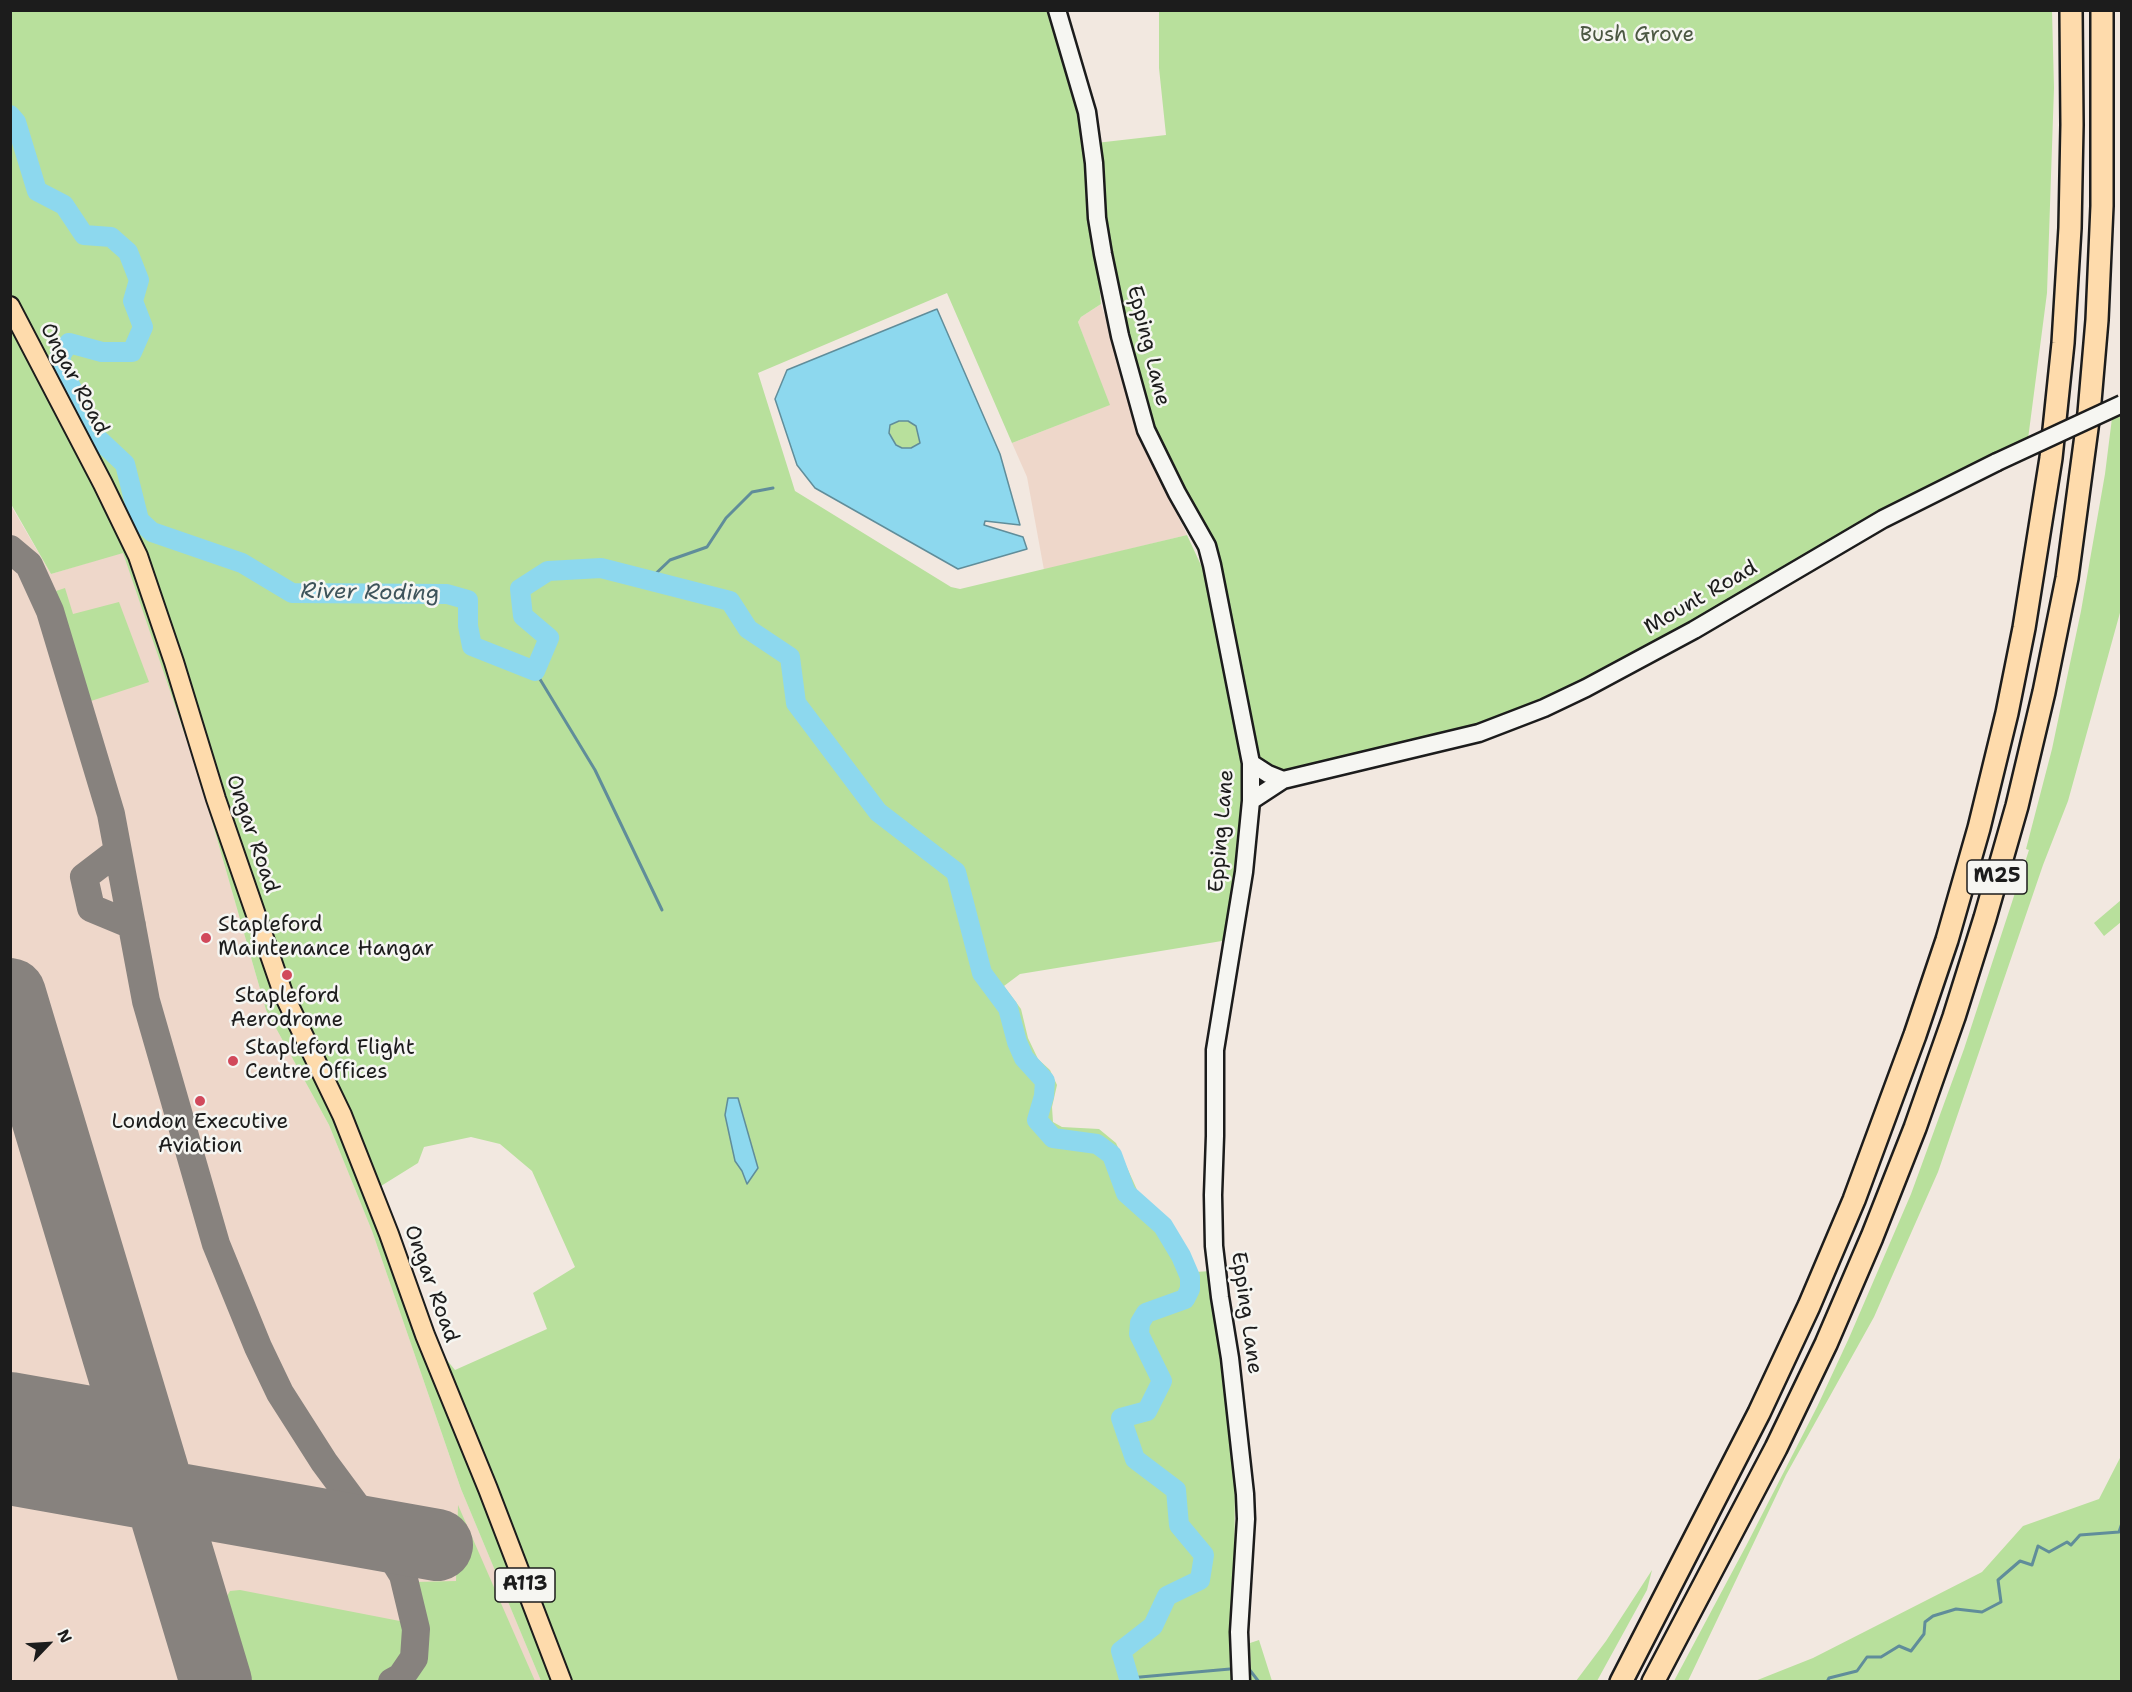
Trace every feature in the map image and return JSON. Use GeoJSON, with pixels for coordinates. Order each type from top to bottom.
{"type":"FeatureCollection","features":[{"type":"Feature","properties":{"kind":"highway","name":"M25"},"geometry":{"type":"LineString","coordinates":[[1621,1682],[1759,1413],[1809,1306],[1854,1200],[1916,1035],[1947,940],[1979,828],[2024,628],[2051,458],[2063,343],[2070,228],[2071,10]]}},
{"type":"Feature","properties":{"kind":"highway","name":"M25"},"geometry":{"type":"LineString","coordinates":[[1653,1682],[1776,1448],[1826,1344],[1872,1237],[1915,1128],[1954,1017],[2011,828],[2056,636],[2084,463],[2093,377],[2100,263],[2103,148],[2102,10]]}},
{"type":"Feature","properties":{"kind":"main road","name":"Ongar Road"},"geometry":{"type":"LineString","coordinates":[[10,306],[104,484],[138,556],[174,662],[216,799],[283,993],[342,1115],[389,1234],[425,1335],[488,1489],[562,1682]]}},
{"type":"Feature","properties":{"kind":"street","name":"Epping Lane"},"geometry":{"type":"LineString","coordinates":[[1057,10],[1087,112],[1102,254],[1120,336],[1146,430],[1177,493],[1207,546],[1251,763],[1251,801],[1242,884],[1216,1034],[1213,1195],[1215,1256],[1230,1358],[1245,1494],[1246,1519],[1239,1632],[1241,1682]]}},
{"type":"Feature","properties":{"kind":"street","name":"Mount Road"},"geometry":{"type":"LineString","coordinates":[[1251,801],[1283,780],[1479,733],[1544,708],[1694,630],[1882,519],[2121,404]]}},
{"type":"Feature","properties":{"kind":"street"},"geometry":{"type":"LineString","coordinates":[[1251,763],[1283,780]]}},
{"type":"Feature","properties":{"kind":"shaded area"},"geometry":{"type":"Polygon","coordinates":[[[1101,304],[1150,458],[1187,535],[1044,570],[1027,477],[1012,443],[1109,405],[1078,322],[1081,317],[1101,304]]]}},
{"type":"Feature","properties":{"kind":"shaded area","name":"Stapleford Aerodrome"},"geometry":{"type":"Polygon","coordinates":[[[10,504],[51,574],[123,552],[199,776],[266,1010],[329,1125],[372,1231],[461,1489],[541,1681],[11,1681],[10,504]]]}},
{"type":"Feature","properties":{"kind":"green space"},"geometry":{"type":"Polygon","coordinates":[[[10,11],[1053,11],[1082,112],[1101,304],[1081,317],[1078,322],[1110,405],[1012,443],[947,293],[758,373],[795,491],[951,587],[960,589],[1187,535],[1206,576],[1241,751],[1246,790],[1228,940],[1020,974],[1004,986],[1021,1009],[1028,1038],[1038,1059],[1050,1070],[1057,1085],[1052,1107],[1053,1122],[1062,1127],[1099,1129],[1116,1143],[1138,1192],[1172,1226],[1195,1272],[1211,1271],[1235,1464],[1234,1642],[1237,1681],[541,1681],[461,1489],[372,1231],[329,1125],[266,1010],[199,776],[123,553],[51,574],[11,504],[10,11]],[[471,1137],[424,1147],[418,1163],[381,1186],[442,1354],[455,1370],[547,1329],[533,1293],[575,1267],[532,1171],[500,1144],[471,1137]]]}},
{"type":"Feature","properties":{"kind":"green space","name":"Bush Grove"},"geometry":{"type":"Polygon","coordinates":[[[1159,11],[2052,11],[2054,88],[2047,293],[2028,439],[1682,628],[1502,720],[1289,771],[1271,769],[1263,765],[1256,755],[1225,600],[1222,571],[1212,544],[1150,428],[1099,218],[1096,143],[1166,135],[1159,68],[1159,11]]]}},
{"type":"Feature","properties":{"kind":"green space"},"geometry":{"type":"Polygon","coordinates":[[[2121,414],[2121,609],[2068,801],[2043,865],[1938,1172],[1874,1317],[1786,1475],[1688,1681],[1674,1681],[1817,1407],[1849,1338],[1911,1194],[1964,1049],[2029,850],[2026,849],[2052,749],[2081,611],[2105,474],[2112,418],[2121,414]]]}},
{"type":"Feature","properties":{"kind":"green space"},"geometry":{"type":"Polygon","coordinates":[[[899,421],[908,421],[916,426],[920,443],[911,448],[896,445],[889,433],[890,425],[899,421]]]}},
{"type":"Feature","properties":{"kind":"green space"},"geometry":{"type":"Polygon","coordinates":[[[65,588],[73,614],[119,602],[149,682],[91,701],[56,591],[65,588]]]}},
{"type":"Feature","properties":{"kind":"green space"},"geometry":{"type":"Polygon","coordinates":[[[2121,900],[2121,922],[2104,936],[2094,923],[2121,900]]]}},
{"type":"Feature","properties":{"kind":"green space"},"geometry":{"type":"Polygon","coordinates":[[[2121,1456],[2121,1681],[1755,1681],[1813,1658],[1982,1572],[2023,1526],[2099,1499],[2121,1456]]]}},
{"type":"Feature","properties":{"kind":"green space"},"geometry":{"type":"Polygon","coordinates":[[[458,1505],[535,1681],[408,1681],[417,1673],[427,1641],[423,1608],[414,1582],[456,1581],[458,1505]]]}},
{"type":"Feature","properties":{"kind":"green space"},"geometry":{"type":"Polygon","coordinates":[[[1652,1570],[1647,1590],[1597,1681],[1576,1681],[1606,1641],[1652,1570]]]}},
{"type":"Feature","properties":{"kind":"green space"},"geometry":{"type":"Polygon","coordinates":[[[240,1590],[405,1622],[408,1644],[403,1662],[378,1681],[250,1681],[226,1598],[230,1591],[240,1590]]]}},
{"type":"Feature","properties":{"kind":"green space"},"geometry":{"type":"Polygon","coordinates":[[[1259,1640],[1272,1681],[1251,1681],[1250,1643],[1259,1640]]]}},
{"type":"Feature","properties":{"kind":"water"},"geometry":{"type":"Polygon","coordinates":[[[937,309],[1000,454],[1020,525],[985,521],[984,525],[1023,537],[1027,549],[958,569],[815,488],[797,465],[775,399],[787,370],[937,309]],[[899,421],[890,425],[889,433],[896,445],[902,448],[911,448],[920,443],[916,426],[908,421],[899,421]]]}},
{"type":"Feature","properties":{"kind":"water"},"geometry":{"type":"Polygon","coordinates":[[[728,1098],[738,1098],[758,1168],[747,1184],[735,1161],[725,1115],[728,1098]]]}},
{"type":"Feature","properties":{"kind":"waterway","name":"River Roding"},"geometry":{"type":"LineString","coordinates":[[10,115],[16,122],[37,191],[64,205],[84,235],[111,237],[128,252],[139,280],[133,301],[143,327],[132,352],[102,352],[69,343],[60,356],[63,370],[93,434],[125,464],[139,520],[152,532],[242,563],[292,593],[447,594],[468,600],[468,626],[472,646],[535,671],[549,638],[523,616],[520,589],[548,571],[601,568],[730,601],[748,629],[790,657],[796,703],[878,812],[956,872],[982,973],[1008,1008],[1024,1058],[1045,1081],[1044,1096],[1037,1120],[1053,1138],[1097,1144],[1112,1155],[1126,1193],[1163,1226],[1181,1256],[1190,1277],[1190,1289],[1185,1299],[1146,1313],[1140,1323],[1139,1334],[1162,1381],[1147,1411],[1121,1418],[1135,1459],[1176,1490],[1179,1525],[1204,1555],[1200,1580],[1167,1596],[1153,1626],[1121,1651],[1130,1682]]}},
{"type":"Feature","properties":{"kind":"waterway"},"geometry":{"type":"LineString","coordinates":[[649,580],[670,560],[707,547],[726,518],[752,492],[773,488]]}},
{"type":"Feature","properties":{"kind":"waterway"},"geometry":{"type":"LineString","coordinates":[[535,671],[595,770],[662,910]]}},
{"type":"Feature","properties":{"kind":"waterway"},"geometry":{"type":"LineString","coordinates":[[1827,1682],[1829,1678],[1857,1671],[1867,1657],[1881,1657],[1899,1646],[1911,1651],[1924,1634],[1925,1622],[1933,1616],[1956,1609],[1982,1612],[2001,1602],[1998,1580],[2020,1561],[2032,1565],[2038,1546],[2049,1552],[2067,1542],[2071,1545],[2080,1535],[2119,1532],[2122,1523]]}},
{"type":"Feature","properties":{"kind":"waterway"},"geometry":{"type":"LineString","coordinates":[[1129,1678],[1230,1669]]}},
{"type":"Feature","properties":{"kind":"waterway"},"geometry":{"type":"LineString","coordinates":[[1249,1669],[1259,1682]]}},
{"type":"Feature","properties":{"kind":"taxiway"},"geometry":{"type":"LineString","coordinates":[[10,549],[29,565],[50,611],[111,814],[146,1001],[216,1244],[258,1347],[280,1393],[324,1462],[378,1535],[403,1575],[416,1629],[414,1658],[401,1677],[392,1682]]}},
{"type":"Feature","properties":{"kind":"taxiway"},"geometry":{"type":"LineString","coordinates":[[118,851],[84,877],[91,908],[132,925]]}},
{"type":"Feature","properties":{"kind":"taxiway"},"geometry":{"type":"LineString","coordinates":[[335,1527],[348,1522],[352,1517],[354,1509],[344,1491]]}},
{"type":"Feature","properties":{"kind":"runway"},"geometry":{"type":"LineString","coordinates":[[10,994],[216,1682]]}},
{"type":"Feature","properties":{"kind":"runway"},"geometry":{"type":"LineString","coordinates":[[10,1408],[129,1429]]}},
{"type":"Feature","properties":{"kind":"runway"},"geometry":{"type":"LineString","coordinates":[[10,1469],[437,1545]]}},
{"type":"Feature","properties":{"kind":"place","name":"Stapleford Maintenance Hangar"},"geometry":{"type":"Point","coordinates":[206,938]}},
{"type":"Feature","properties":{"kind":"place","name":"Stapleford Aerodrome"},"geometry":{"type":"Point","coordinates":[287,975]}},
{"type":"Feature","properties":{"kind":"place","name":"Stapleford Flight Centre Offices"},"geometry":{"type":"Point","coordinates":[233,1061]}},
{"type":"Feature","properties":{"kind":"place","name":"London Executive Aviation"},"geometry":{"type":"Point","coordinates":[200,1101]}}]}
